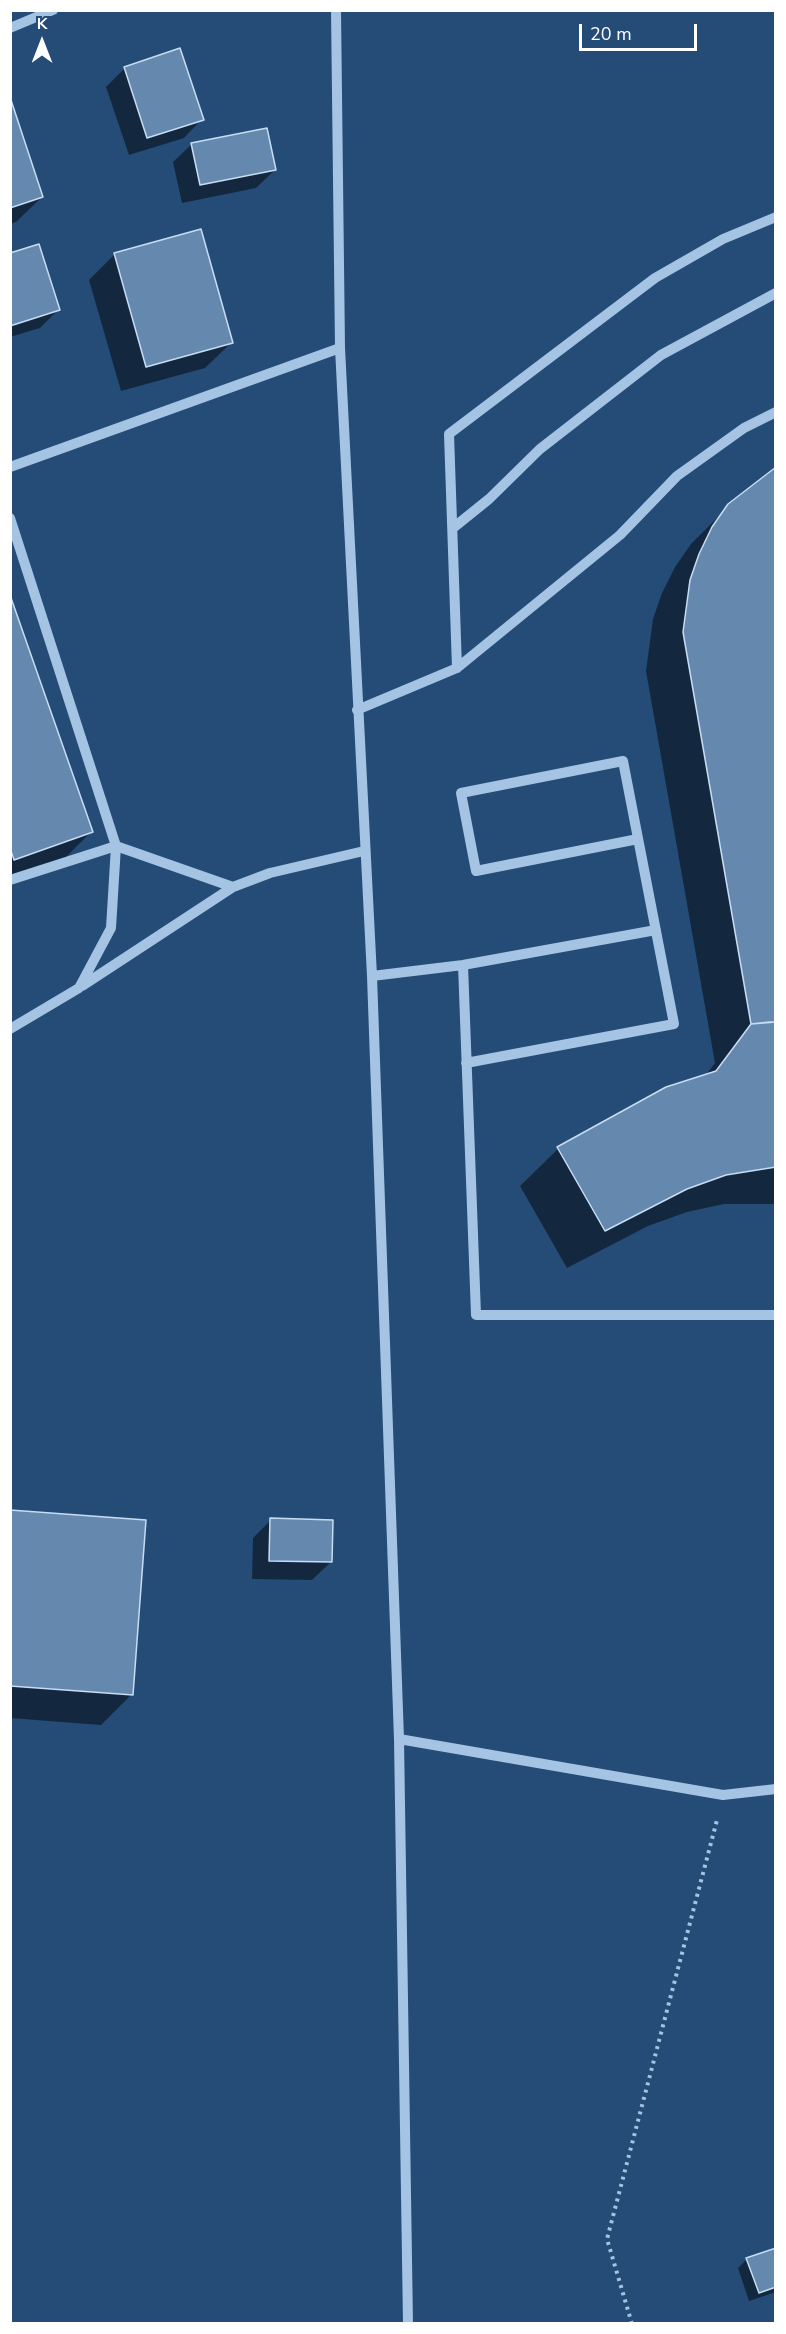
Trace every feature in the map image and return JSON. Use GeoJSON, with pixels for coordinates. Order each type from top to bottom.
{"type":"FeatureCollection","features":[{"type":"Feature","properties":{"kind":"street"},"geometry":{"type":"LineString","coordinates":[[10,28],[53,10]]}},
{"type":"Feature","properties":{"kind":"street"},"geometry":{"type":"LineString","coordinates":[[336,10],[340,348],[372,976],[399,1738],[408,2324]]}},
{"type":"Feature","properties":{"kind":"street"},"geometry":{"type":"LineString","coordinates":[[457,668],[449,434],[655,278],[723,239],[776,217]]}},
{"type":"Feature","properties":{"kind":"street"},"geometry":{"type":"LineString","coordinates":[[453,528],[489,499],[540,449],[661,355],[737,311],[776,293]]}},
{"type":"Feature","properties":{"kind":"street"},"geometry":{"type":"LineString","coordinates":[[10,467],[340,348]]}},
{"type":"Feature","properties":{"kind":"street"},"geometry":{"type":"LineString","coordinates":[[357,710],[457,668],[620,535],[677,476],[744,428],[776,412]]}},
{"type":"Feature","properties":{"kind":"street"},"geometry":{"type":"LineString","coordinates":[[10,518],[116,846],[111,928],[79,988]]}},
{"type":"Feature","properties":{"kind":"street"},"geometry":{"type":"LineString","coordinates":[[466,1064],[674,1023],[623,761],[461,793],[476,871],[638,839]]}},
{"type":"Feature","properties":{"kind":"street"},"geometry":{"type":"LineString","coordinates":[[10,880],[116,846],[233,886]]}},
{"type":"Feature","properties":{"kind":"street"},"geometry":{"type":"LineString","coordinates":[[10,1029],[79,988],[233,886],[270,873],[364,850]]}},
{"type":"Feature","properties":{"kind":"street"},"geometry":{"type":"LineString","coordinates":[[372,976],[463,964],[656,930]]}},
{"type":"Feature","properties":{"kind":"street"},"geometry":{"type":"LineString","coordinates":[[463,964],[476,1315],[776,1315]]}},
{"type":"Feature","properties":{"kind":"street"},"geometry":{"type":"LineString","coordinates":[[399,1738],[723,1795],[776,1789]]}},
{"type":"Feature","properties":{"kind":"path"},"geometry":{"type":"LineString","coordinates":[[633,2324],[607,2239],[723,1795]]}},
{"type":"Feature","properties":{"kind":"building"},"geometry":{"type":"Polygon","coordinates":[[[180,48],[204,120],[147,138],[124,67],[180,48]]]}},
{"type":"Feature","properties":{"kind":"building"},"geometry":{"type":"Polygon","coordinates":[[[10,97],[43,197],[10,208],[10,97]]]}},
{"type":"Feature","properties":{"kind":"building"},"geometry":{"type":"Polygon","coordinates":[[[267,128],[276,170],[200,185],[191,143],[267,128]]]}},
{"type":"Feature","properties":{"kind":"building"},"geometry":{"type":"Polygon","coordinates":[[[201,229],[233,343],[146,367],[114,253],[201,229]]]}},
{"type":"Feature","properties":{"kind":"building"},"geometry":{"type":"Polygon","coordinates":[[[39,244],[60,310],[10,326],[10,253],[39,244]]]}},
{"type":"Feature","properties":{"kind":"building"},"geometry":{"type":"Polygon","coordinates":[[[776,467],[776,1022],[751,1024],[683,632],[690,580],[712,527],[728,504],[776,467]]]}},
{"type":"Feature","properties":{"kind":"building"},"geometry":{"type":"Polygon","coordinates":[[[10,595],[93,832],[14,860],[10,848],[10,595]]]}},
{"type":"Feature","properties":{"kind":"building"},"geometry":{"type":"Polygon","coordinates":[[[776,1022],[776,1167],[726,1175],[687,1189],[605,1231],[557,1147],[666,1087],[716,1071],[751,1024],[776,1022]]]}},
{"type":"Feature","properties":{"kind":"building"},"geometry":{"type":"Polygon","coordinates":[[[10,1510],[146,1520],[133,1695],[10,1686],[10,1510]]]}},
{"type":"Feature","properties":{"kind":"building"},"geometry":{"type":"Polygon","coordinates":[[[270,1518],[333,1520],[332,1562],[269,1561],[270,1518]]]}},
{"type":"Feature","properties":{"kind":"building"},"geometry":{"type":"Polygon","coordinates":[[[776,2248],[776,2287],[759,2293],[746,2258],[776,2248]]]}}]}
